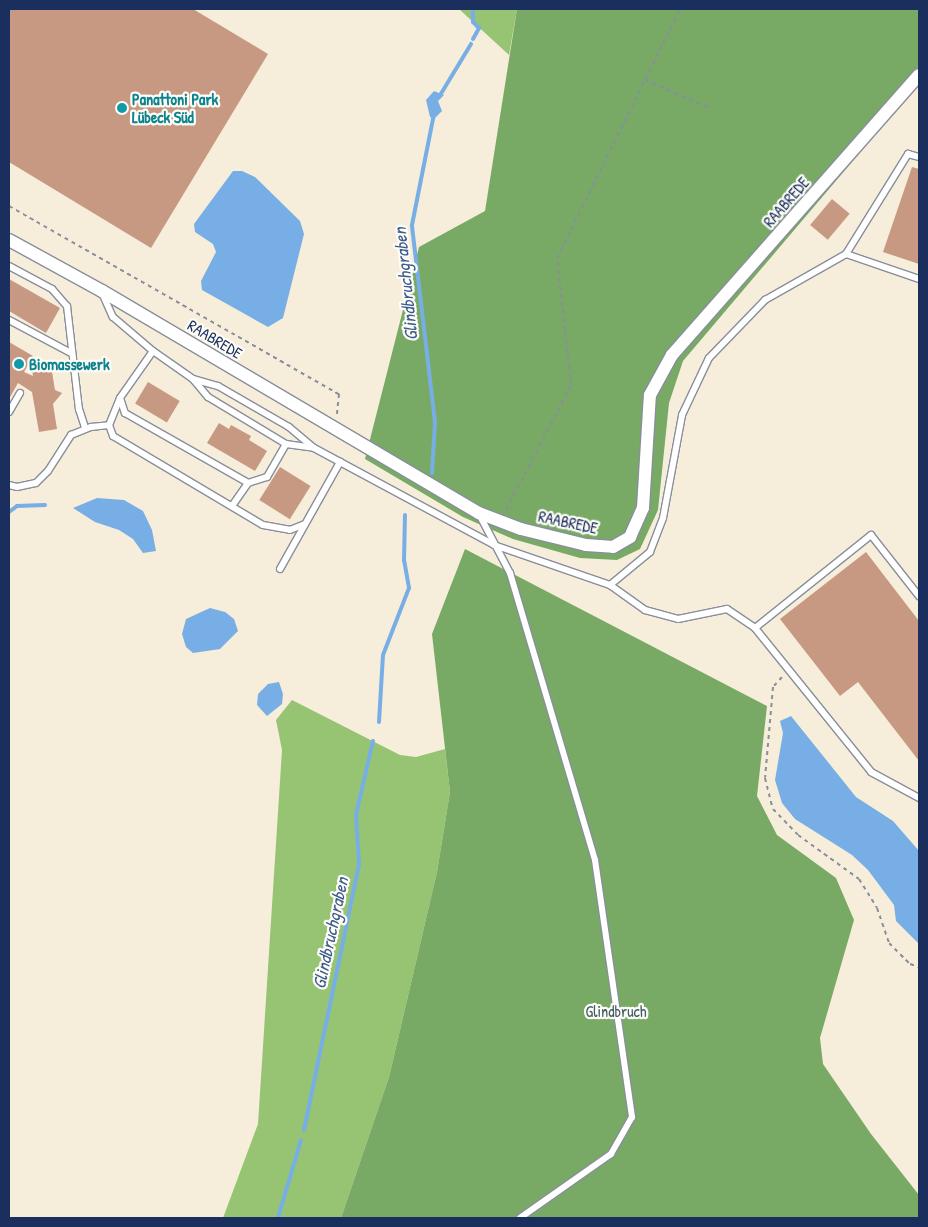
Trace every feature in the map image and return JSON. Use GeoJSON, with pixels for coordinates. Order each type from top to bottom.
{"type":"FeatureCollection","features":[{"type":"Feature","properties":{"kind":"street","name":"RAABREDE"},"geometry":{"type":"LineString","coordinates":[[9,240],[102,291],[479,513],[586,545],[613,547],[630,536],[643,508],[650,395],[672,355],[919,75]]}},
{"type":"Feature","properties":{"kind":"lane"},"geometry":{"type":"LineString","coordinates":[[610,585],[650,552],[662,518],[682,415],[709,358],[765,300],[846,254],[908,154],[919,157]]}},
{"type":"Feature","properties":{"kind":"lane"},"geometry":{"type":"LineString","coordinates":[[846,254],[919,279]]}},
{"type":"Feature","properties":{"kind":"lane"},"geometry":{"type":"LineString","coordinates":[[9,266],[52,289],[67,306],[71,353],[85,428]]}},
{"type":"Feature","properties":{"kind":"lane"},"geometry":{"type":"LineString","coordinates":[[102,291],[114,317],[153,351],[193,379],[226,391],[289,427],[314,448],[494,545],[610,585],[645,610],[678,619],[727,610],[755,628],[871,772],[918,795]]}},
{"type":"Feature","properties":{"kind":"lane"},"geometry":{"type":"LineString","coordinates":[[9,320],[71,353]]}},
{"type":"Feature","properties":{"kind":"lane"},"geometry":{"type":"LineString","coordinates":[[153,351],[120,398],[110,425],[113,436],[263,524],[290,530],[305,524]]}},
{"type":"Feature","properties":{"kind":"lane"},"geometry":{"type":"LineString","coordinates":[[193,379],[208,398],[286,444],[314,448]]}},
{"type":"Feature","properties":{"kind":"lane"},"geometry":{"type":"LineString","coordinates":[[9,412],[20,393]]}},
{"type":"Feature","properties":{"kind":"lane"},"geometry":{"type":"LineString","coordinates":[[120,398],[125,413],[248,483]]}},
{"type":"Feature","properties":{"kind":"lane"},"geometry":{"type":"LineString","coordinates":[[9,486],[16,487],[36,483],[48,472],[71,435],[85,428],[110,425]]}},
{"type":"Feature","properties":{"kind":"lane"},"geometry":{"type":"LineString","coordinates":[[232,506],[248,483],[267,477],[286,444]]}},
{"type":"Feature","properties":{"kind":"lane"},"geometry":{"type":"LineString","coordinates":[[280,569],[340,462]]}},
{"type":"Feature","properties":{"kind":"lane"},"geometry":{"type":"LineString","coordinates":[[479,513],[510,573],[595,860],[632,1117],[611,1154],[520,1218]]}},
{"type":"Feature","properties":{"kind":"lane"},"geometry":{"type":"LineString","coordinates":[[755,628],[871,535],[919,596]]}},
{"type":"Feature","properties":{"kind":"path"},"geometry":{"type":"LineString","coordinates":[[501,521],[571,385],[557,258],[680,9]]}},
{"type":"Feature","properties":{"kind":"path"},"geometry":{"type":"LineString","coordinates":[[646,80],[709,108]]}},
{"type":"Feature","properties":{"kind":"path"},"geometry":{"type":"LineString","coordinates":[[9,206],[339,394],[335,429]]}},
{"type":"Feature","properties":{"kind":"path"},"geometry":{"type":"LineString","coordinates":[[789,670],[773,687],[765,778],[773,809],[798,835],[859,878],[877,908],[889,943],[910,964],[919,967]]}},
{"type":"Feature","properties":{"kind":"green space"},"geometry":{"type":"Polygon","coordinates":[[[459,9],[517,9],[509,55],[459,9]]]}},
{"type":"Feature","properties":{"kind":"green space"},"geometry":{"type":"Polygon","coordinates":[[[517,9],[919,9],[919,83],[683,361],[669,403],[658,510],[640,549],[617,560],[580,558],[513,539],[463,517],[365,459],[419,247],[485,211],[517,9]]]}},
{"type":"Feature","properties":{"kind":"green space","name":"Glindbruch"},"geometry":{"type":"Polygon","coordinates":[[[465,549],[767,706],[757,796],[777,835],[836,878],[854,920],[820,1038],[823,1064],[871,1134],[919,1195],[919,1218],[341,1218],[389,1077],[437,872],[450,792],[432,634],[465,549]]]}},
{"type":"Feature","properties":{"kind":"green space"},"geometry":{"type":"Polygon","coordinates":[[[292,700],[400,755],[416,757],[445,749],[450,792],[437,872],[389,1077],[341,1218],[223,1218],[258,1124],[282,750],[276,720],[292,700]]]}},
{"type":"Feature","properties":{"kind":"water"},"geometry":{"type":"Polygon","coordinates":[[[434,91],[444,95],[438,101],[442,111],[434,119],[430,117],[426,100],[434,91]]]}},
{"type":"Feature","properties":{"kind":"water"},"geometry":{"type":"Polygon","coordinates":[[[233,171],[242,171],[255,177],[300,221],[304,234],[283,318],[268,327],[202,290],[201,281],[216,252],[213,244],[195,232],[194,224],[233,171]]]}},
{"type":"Feature","properties":{"kind":"water"},"geometry":{"type":"Polygon","coordinates":[[[97,498],[124,500],[143,511],[152,530],[156,551],[143,553],[133,539],[119,530],[95,522],[73,508],[97,498]]]}},
{"type":"Feature","properties":{"kind":"water"},"geometry":{"type":"Polygon","coordinates":[[[210,608],[225,612],[234,619],[238,631],[220,649],[193,653],[186,647],[182,634],[186,619],[210,608]]]}},
{"type":"Feature","properties":{"kind":"water"},"geometry":{"type":"Polygon","coordinates":[[[279,682],[283,694],[282,704],[267,716],[257,705],[258,694],[268,684],[279,682]]]}},
{"type":"Feature","properties":{"kind":"water"},"geometry":{"type":"Polygon","coordinates":[[[791,716],[856,797],[893,821],[919,851],[919,944],[896,921],[894,905],[868,870],[852,855],[795,819],[782,803],[775,780],[783,733],[780,721],[791,716]]]}},
{"type":"Feature","properties":{"kind":"building","name":"Panattoni Park Lübeck Süd"},"geometry":{"type":"Polygon","coordinates":[[[9,9],[193,9],[268,54],[151,248],[9,162],[9,9]]]}},
{"type":"Feature","properties":{"kind":"building"},"geometry":{"type":"Polygon","coordinates":[[[912,167],[919,169],[919,264],[883,252],[912,167]]]}},
{"type":"Feature","properties":{"kind":"building"},"geometry":{"type":"Polygon","coordinates":[[[832,199],[850,214],[828,240],[810,225],[832,199]]]}},
{"type":"Feature","properties":{"kind":"building"},"geometry":{"type":"Polygon","coordinates":[[[9,279],[60,308],[46,333],[9,311],[9,279]]]}},
{"type":"Feature","properties":{"kind":"building"},"geometry":{"type":"Polygon","coordinates":[[[9,342],[33,356],[24,372],[33,376],[32,369],[51,366],[55,390],[62,393],[53,404],[57,429],[39,432],[32,392],[18,383],[9,399],[9,342]]]}},
{"type":"Feature","properties":{"kind":"building"},"geometry":{"type":"Polygon","coordinates":[[[148,382],[180,401],[167,422],[135,403],[148,382]]]}},
{"type":"Feature","properties":{"kind":"building"},"geometry":{"type":"Polygon","coordinates":[[[219,423],[229,429],[231,425],[251,436],[249,440],[267,451],[255,471],[207,443],[219,423]]]}},
{"type":"Feature","properties":{"kind":"building"},"geometry":{"type":"Polygon","coordinates":[[[280,467],[311,486],[290,519],[259,500],[280,467]]]}},
{"type":"Feature","properties":{"kind":"building"},"geometry":{"type":"Polygon","coordinates":[[[866,552],[919,621],[919,761],[858,682],[840,696],[780,619],[866,552]]]}},
{"type":"Feature","properties":{"kind":"waterway","name":"Glindbruchgraben"},"geometry":{"type":"LineString","coordinates":[[473,9],[473,22],[479,28],[473,39]]}},
{"type":"Feature","properties":{"kind":"waterway","name":"Glindbruchgraben"},"geometry":{"type":"LineString","coordinates":[[439,97],[471,44]]}},
{"type":"Feature","properties":{"kind":"waterway","name":"Glindbruchgraben"},"geometry":{"type":"LineString","coordinates":[[432,473],[435,422],[412,225],[434,114]]}},
{"type":"Feature","properties":{"kind":"waterway"},"geometry":{"type":"LineString","coordinates":[[9,512],[17,506],[45,505]]}},
{"type":"Feature","properties":{"kind":"waterway","name":"Glindbruchgraben"},"geometry":{"type":"LineString","coordinates":[[379,722],[383,655],[409,588],[404,561],[405,515]]}},
{"type":"Feature","properties":{"kind":"waterway","name":"Glindbruchgraben"},"geometry":{"type":"LineString","coordinates":[[304,1130],[359,864],[356,815],[373,741]]}},
{"type":"Feature","properties":{"kind":"waterway","name":"Glindbruchgraben"},"geometry":{"type":"LineString","coordinates":[[278,1218],[301,1140]]}},
{"type":"Feature","properties":{"kind":"place","name":"Panattoni Park Lübeck Süd"},"geometry":{"type":"Point","coordinates":[122,108]}},
{"type":"Feature","properties":{"kind":"place","name":"Biomassewerk"},"geometry":{"type":"Point","coordinates":[19,364]}}]}
